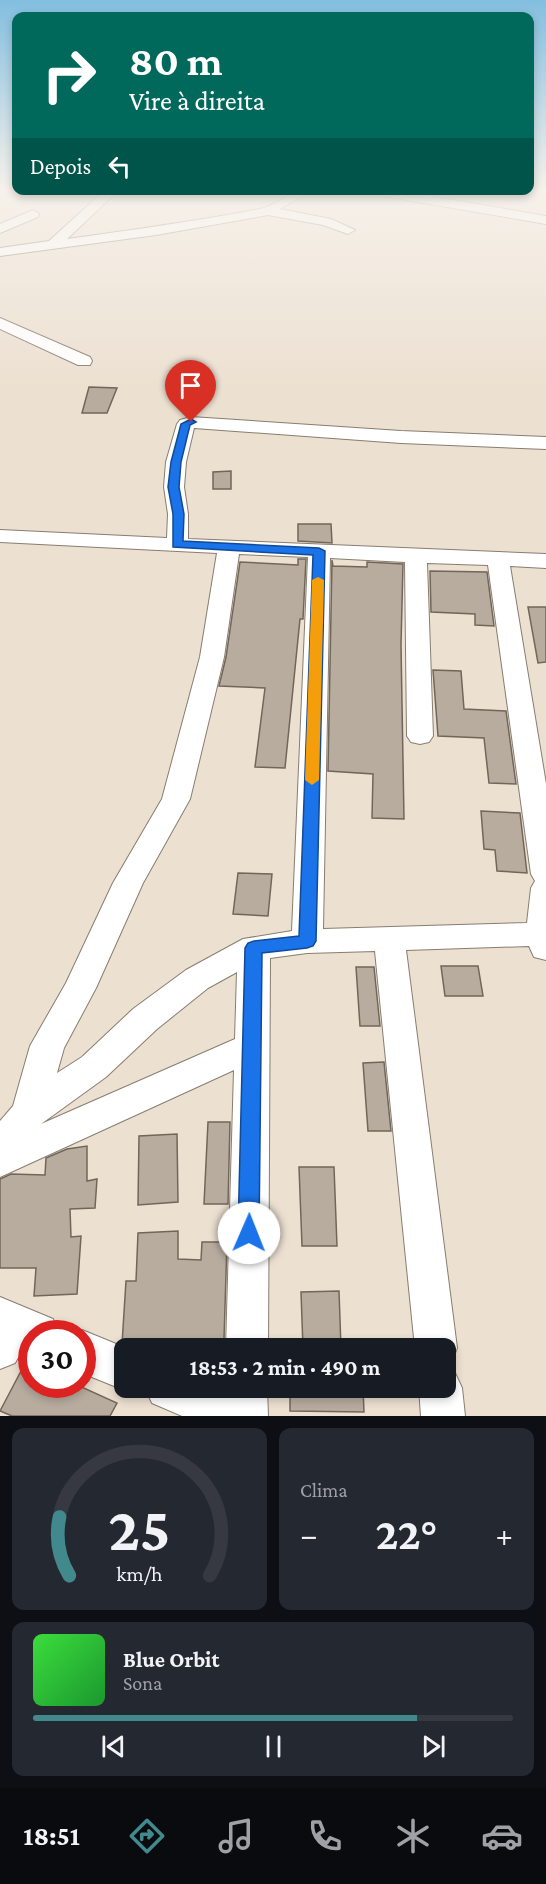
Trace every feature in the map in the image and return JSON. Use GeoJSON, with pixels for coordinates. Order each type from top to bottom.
{"type":"FeatureCollection","features":[{"type":"Feature","properties":{"kind":"street"},"geometry":{"type":"LineString","coordinates":[[0,323],[84,361]]}},
{"type":"Feature","properties":{"kind":"street"},"geometry":{"type":"LineString","coordinates":[[177,544],[178,514],[174,487],[176,462],[186,424],[191,422],[401,438],[546,443]]}},
{"type":"Feature","properties":{"kind":"street"},"geometry":{"type":"LineString","coordinates":[[0,536],[546,561]]}},
{"type":"Feature","properties":{"kind":"street"},"geometry":{"type":"LineString","coordinates":[[16,1128],[47,1046],[80,988],[128,883],[176,799],[212,657],[229,548]]}},
{"type":"Feature","properties":{"kind":"street"},"geometry":{"type":"LineString","coordinates":[[307,941],[319,551]]}},
{"type":"Feature","properties":{"kind":"street"},"geometry":{"type":"LineString","coordinates":[[416,555],[420,736]]}},
{"type":"Feature","properties":{"kind":"street"},"geometry":{"type":"LineString","coordinates":[[498,559],[546,874]]}},
{"type":"Feature","properties":{"kind":"street"},"geometry":{"type":"LineString","coordinates":[[16,1128],[94,1067],[145,1019],[197,979],[254,948],[307,941],[388,938],[545,940],[546,888]]}},
{"type":"Feature","properties":{"kind":"street"},"geometry":{"type":"LineString","coordinates":[[388,938],[435,1338]]}},
{"type":"Feature","properties":{"kind":"street"},"geometry":{"type":"LineString","coordinates":[[247,1338],[254,948]]}},
{"type":"Feature","properties":{"kind":"street"},"geometry":{"type":"LineString","coordinates":[[0,1160],[251,1047]]}},
{"type":"Feature","properties":{"kind":"street"},"geometry":{"type":"LineString","coordinates":[[16,1128],[117,1107]]}},
{"type":"Feature","properties":{"kind":"street"},"geometry":{"type":"LineString","coordinates":[[96,1357],[114,1365]]}},
{"type":"Feature","properties":{"kind":"street"},"geometry":{"type":"LineString","coordinates":[[191,1398],[233,1416]]}},
{"type":"Feature","properties":{"kind":"street"},"geometry":{"type":"LineString","coordinates":[[246,1398],[246,1416]]}},
{"type":"Feature","properties":{"kind":"street"},"geometry":{"type":"LineString","coordinates":[[441,1398],[442,1416]]}},
{"type":"Feature","properties":{"kind":"building"},"geometry":{"type":"Polygon","coordinates":[[[89,387],[117,388],[107,413],[82,413],[89,387]]]}},
{"type":"Feature","properties":{"kind":"building"},"geometry":{"type":"Polygon","coordinates":[[[231,471],[231,489],[213,489],[213,472],[231,471]]]}},
{"type":"Feature","properties":{"kind":"building"},"geometry":{"type":"Polygon","coordinates":[[[298,524],[331,524],[332,543],[298,541],[298,524]]]}},
{"type":"Feature","properties":{"kind":"building"},"geometry":{"type":"Polygon","coordinates":[[[298,559],[306,559],[303,619],[300,619],[285,768],[255,767],[265,688],[219,686],[226,657],[240,562],[298,565],[298,559]]]}},
{"type":"Feature","properties":{"kind":"building"},"geometry":{"type":"Polygon","coordinates":[[[332,560],[333,566],[367,567],[367,562],[403,564],[401,645],[404,819],[372,818],[373,774],[328,771],[332,560]]]}},
{"type":"Feature","properties":{"kind":"building"},"geometry":{"type":"Polygon","coordinates":[[[430,571],[487,572],[494,626],[475,625],[475,614],[431,612],[430,571]]]}},
{"type":"Feature","properties":{"kind":"building"},"geometry":{"type":"Polygon","coordinates":[[[528,607],[546,607],[546,662],[538,663],[528,607]]]}},
{"type":"Feature","properties":{"kind":"building"},"geometry":{"type":"Polygon","coordinates":[[[433,670],[461,671],[464,709],[506,711],[516,784],[489,783],[484,738],[438,736],[433,670]]]}},
{"type":"Feature","properties":{"kind":"building"},"geometry":{"type":"Polygon","coordinates":[[[481,811],[520,813],[527,873],[497,871],[495,850],[484,849],[481,811]]]}},
{"type":"Feature","properties":{"kind":"building"},"geometry":{"type":"Polygon","coordinates":[[[238,873],[272,874],[268,916],[233,914],[238,873]]]}},
{"type":"Feature","properties":{"kind":"building"},"geometry":{"type":"Polygon","coordinates":[[[441,966],[478,966],[483,996],[445,996],[441,966]]]}},
{"type":"Feature","properties":{"kind":"building"},"geometry":{"type":"Polygon","coordinates":[[[356,967],[374,967],[380,1026],[360,1026],[356,967]]]}},
{"type":"Feature","properties":{"kind":"building"},"geometry":{"type":"Polygon","coordinates":[[[384,1062],[391,1131],[368,1131],[363,1063],[384,1062]]]}},
{"type":"Feature","properties":{"kind":"building"},"geometry":{"type":"Polygon","coordinates":[[[208,1122],[230,1122],[228,1204],[204,1204],[208,1122]]]}},
{"type":"Feature","properties":{"kind":"building"},"geometry":{"type":"Polygon","coordinates":[[[177,1134],[178,1202],[138,1205],[139,1136],[177,1134]]]}},
{"type":"Feature","properties":{"kind":"building"},"geometry":{"type":"Polygon","coordinates":[[[87,1146],[87,1181],[97,1179],[95,1208],[70,1209],[71,1237],[81,1236],[77,1294],[34,1296],[36,1268],[0,1268],[0,1179],[11,1174],[45,1175],[46,1158],[67,1149],[87,1146]]]}},
{"type":"Feature","properties":{"kind":"building"},"geometry":{"type":"Polygon","coordinates":[[[299,1167],[334,1167],[337,1246],[302,1246],[299,1167]]]}},
{"type":"Feature","properties":{"kind":"building"},"geometry":{"type":"Polygon","coordinates":[[[178,1231],[178,1259],[201,1260],[202,1242],[227,1242],[224,1338],[122,1338],[126,1281],[136,1281],[138,1233],[178,1231]]]}},
{"type":"Feature","properties":{"kind":"building"},"geometry":{"type":"Polygon","coordinates":[[[339,1291],[341,1338],[303,1338],[301,1292],[339,1291]]]}},
{"type":"Feature","properties":{"kind":"building"},"geometry":{"type":"Polygon","coordinates":[[[18,1377],[18,1398],[96,1398],[96,1394],[117,1403],[110,1416],[12,1416],[0,1411],[18,1377]]]}},
{"type":"Feature","properties":{"kind":"building"},"geometry":{"type":"Polygon","coordinates":[[[290,1398],[363,1398],[364,1412],[290,1411],[290,1398]]]}},
{"type":"Feature","properties":{"kind":"slow traffic"},"geometry":{"type":"LineString","coordinates":[[312,780],[318,580]]}},
{"type":"Feature","properties":{"kind":"route"},"geometry":{"type":"LineString","coordinates":[[191,422],[186,424],[176,462],[174,487],[178,514],[177,544],[319,551],[307,941],[254,948],[249,1233]]}}]}
